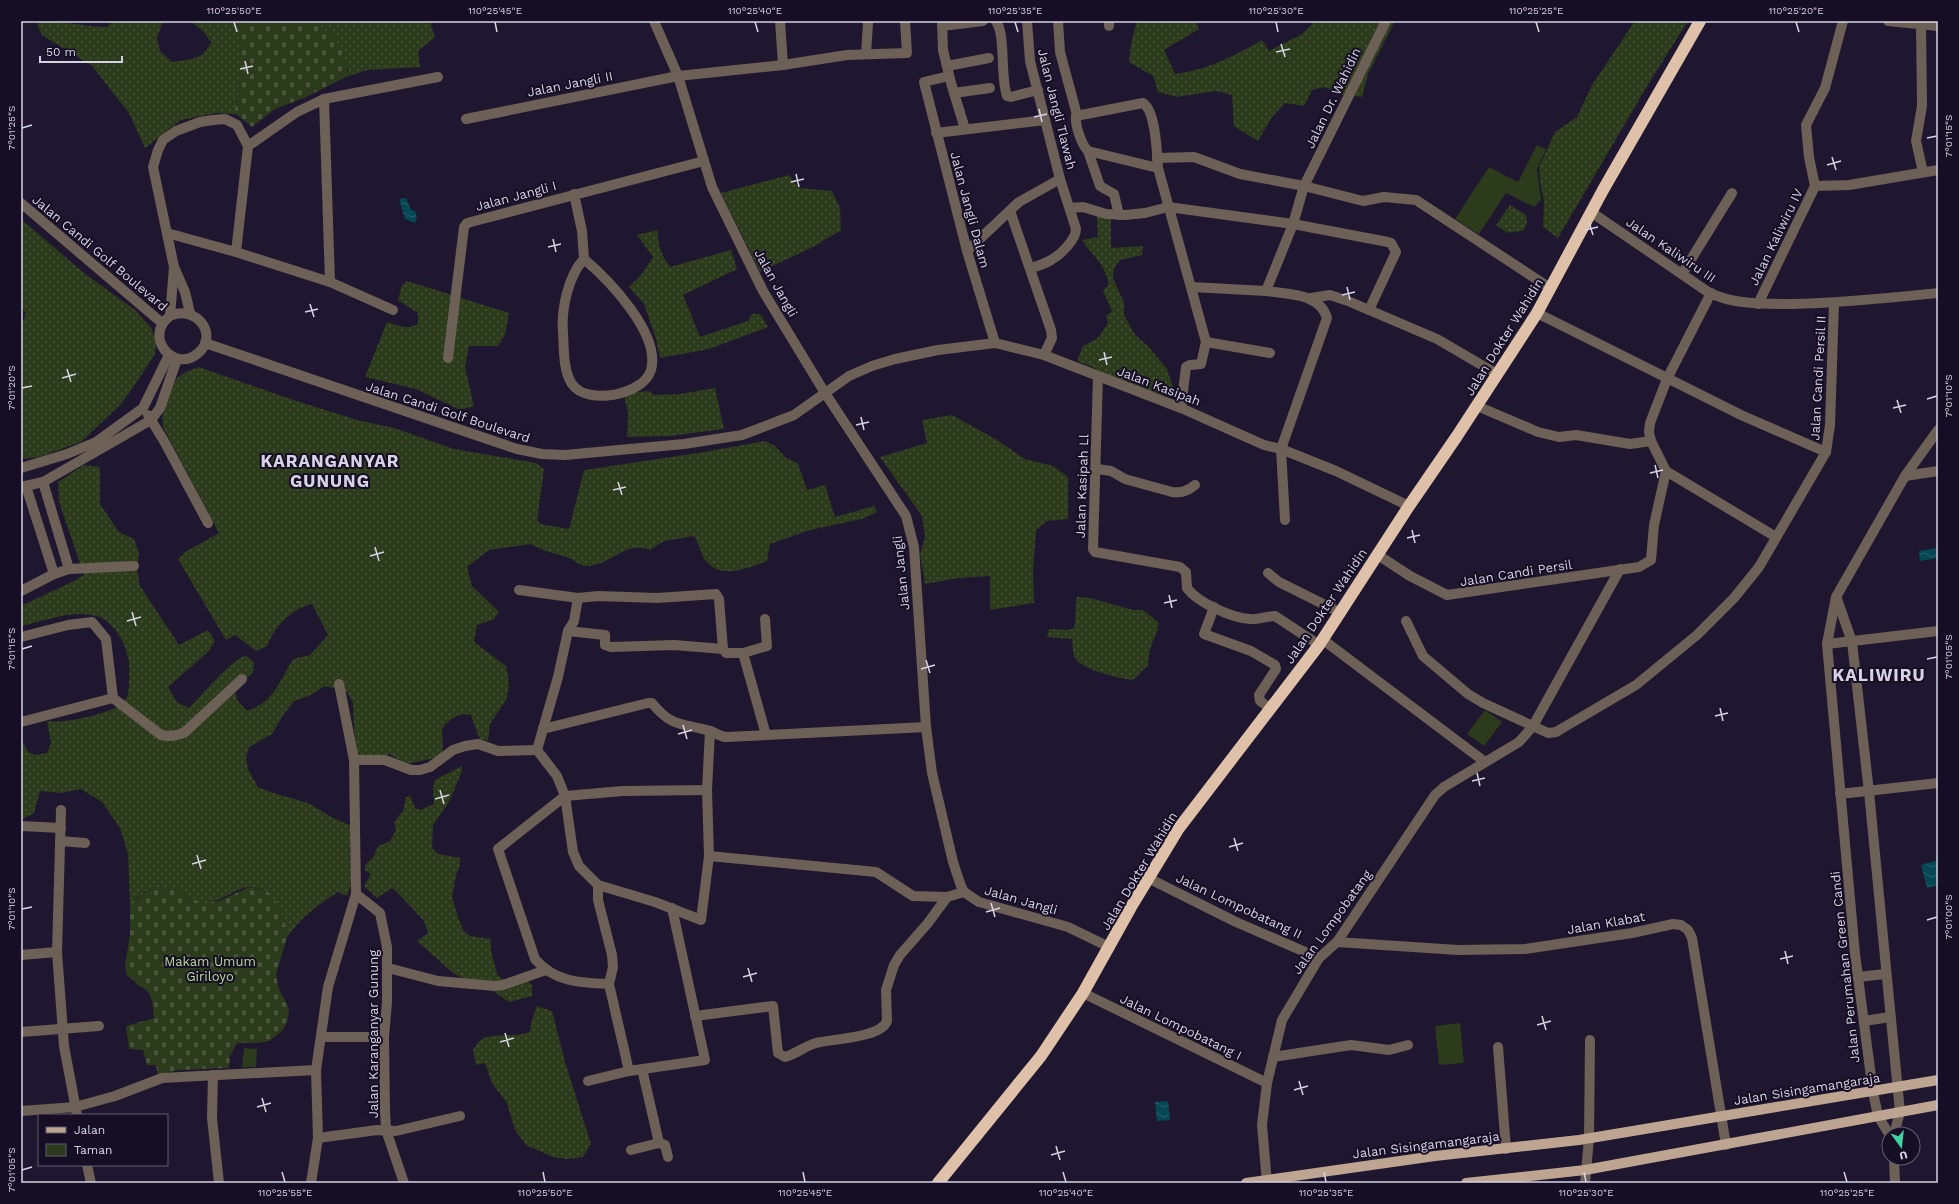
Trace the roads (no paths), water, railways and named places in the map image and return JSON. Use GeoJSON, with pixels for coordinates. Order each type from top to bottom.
{"type":"FeatureCollection","features":[{"type":"Feature","properties":{"kind":"highway","name":"Jalan Dokter Wahidin"},"geometry":{"type":"LineString","coordinates":[[939,1182],[1040,1056],[1083,994],[1148,878],[1179,828],[1321,642],[1409,506],[1477,406],[1537,313],[1591,212],[1700,21]]}},
{"type":"Feature","properties":{"kind":"main road","name":"Jalan Sisingamangaraja"},"geometry":{"type":"LineString","coordinates":[[1246,1183],[1435,1156],[1506,1149],[1589,1138],[1898,1088],[1938,1080]]}},
{"type":"Feature","properties":{"kind":"main road"},"geometry":{"type":"LineString","coordinates":[[1466,1183],[1585,1170],[1938,1105]]}},
{"type":"Feature","properties":{"kind":"street","name":"Jalan Jangli"},"geometry":{"type":"LineString","coordinates":[[654,21],[678,76],[712,187],[763,291],[825,393],[906,516],[914,547],[926,727],[933,783],[953,862],[964,892],[979,902],[1068,927],[1105,945],[1109,949]]}},
{"type":"Feature","properties":{"kind":"street"},"geometry":{"type":"LineString","coordinates":[[780,21],[783,65]]}},
{"type":"Feature","properties":{"kind":"street"},"geometry":{"type":"LineString","coordinates":[[678,76],[783,65],[847,55],[907,53],[905,21]]}},
{"type":"Feature","properties":{"kind":"street"},"geometry":{"type":"LineString","coordinates":[[964,129],[948,71],[942,41],[942,23],[983,21]]}},
{"type":"Feature","properties":{"kind":"street"},"geometry":{"type":"LineString","coordinates":[[996,21],[1002,55],[1002,74],[1007,96],[1011,97],[1038,90]]}},
{"type":"Feature","properties":{"kind":"street","name":"Jalan Jangli Tlawah"},"geometry":{"type":"LineString","coordinates":[[1027,21],[1030,61],[1060,179],[1076,229],[1075,236],[1056,256],[1050,261],[1031,268]]}},
{"type":"Feature","properties":{"kind":"street"},"geometry":{"type":"LineString","coordinates":[[1058,21],[1060,52],[1077,115],[1076,123],[1084,147],[1088,151],[1100,186],[1114,194],[1119,215]]}},
{"type":"Feature","properties":{"kind":"street","name":"Jalan Dr. Wahidin"},"geometry":{"type":"LineString","coordinates":[[1266,291],[1293,224],[1304,186],[1386,21]]}},
{"type":"Feature","properties":{"kind":"street","name":"Jalan Kaliwiru IV"},"geometry":{"type":"LineString","coordinates":[[1758,304],[1815,186],[1809,157],[1806,125],[1825,88],[1843,21]]}},
{"type":"Feature","properties":{"kind":"street"},"geometry":{"type":"LineString","coordinates":[[1888,21],[1938,26]]}},
{"type":"Feature","properties":{"kind":"street"},"geometry":{"type":"LineString","coordinates":[[866,54],[868,23]]}},
{"type":"Feature","properties":{"kind":"street"},"geometry":{"type":"LineString","coordinates":[[1916,24],[1922,106],[1916,141],[1923,172]]}},
{"type":"Feature","properties":{"kind":"street"},"geometry":{"type":"LineString","coordinates":[[948,71],[989,58]]}},
{"type":"Feature","properties":{"kind":"street","name":"Jalan Jangli Dalam"},"geometry":{"type":"LineString","coordinates":[[948,71],[924,82],[967,251],[995,344]]}},
{"type":"Feature","properties":{"kind":"street","name":"Jalan Jangli II"},"geometry":{"type":"LineString","coordinates":[[466,119],[678,76]]}},
{"type":"Feature","properties":{"kind":"street"},"geometry":{"type":"LineString","coordinates":[[236,252],[248,146],[297,112],[324,99],[438,77]]}},
{"type":"Feature","properties":{"kind":"street"},"geometry":{"type":"LineString","coordinates":[[954,93],[990,88]]}},
{"type":"Feature","properties":{"kind":"street"},"geometry":{"type":"LineString","coordinates":[[324,99],[330,282]]}},
{"type":"Feature","properties":{"kind":"street"},"geometry":{"type":"LineString","coordinates":[[1077,115],[1143,103],[1150,112],[1158,163],[1168,207],[1192,287],[1206,342],[1201,364],[1186,367],[1181,408]]}},
{"type":"Feature","properties":{"kind":"street","name":"Jalan Candi Golf Boulevard"},"geometry":{"type":"LineString","coordinates":[[173,357],[163,349],[159,340],[159,332],[162,323],[176,313],[190,313],[185,292],[174,267],[153,167],[158,150],[163,140],[176,131],[200,122],[225,119],[237,125],[248,146]]}},
{"type":"Feature","properties":{"kind":"street"},"geometry":{"type":"LineString","coordinates":[[936,133],[1045,120]]}},
{"type":"Feature","properties":{"kind":"street"},"geometry":{"type":"LineString","coordinates":[[1088,151],[1158,163],[1194,157],[1240,174],[1304,186],[1363,201],[1384,196],[1416,200],[1550,288]]}},
{"type":"Feature","properties":{"kind":"street","name":"Jalan Jangli I"},"geometry":{"type":"LineString","coordinates":[[448,358],[464,227],[470,221],[704,161]]}},
{"type":"Feature","properties":{"kind":"street"},"geometry":{"type":"LineString","coordinates":[[1815,186],[1849,185],[1899,178],[1938,170]]}},
{"type":"Feature","properties":{"kind":"street"},"geometry":{"type":"LineString","coordinates":[[967,251],[1010,211],[1034,192],[1060,179]]}},
{"type":"Feature","properties":{"kind":"street"},"geometry":{"type":"LineString","coordinates":[[1682,274],[1732,193]]}},
{"type":"Feature","properties":{"kind":"street"},"geometry":{"type":"LineString","coordinates":[[574,194],[582,231],[584,259],[601,274],[639,320],[648,344],[651,370],[646,378],[627,391],[606,396],[584,393],[572,384],[565,359],[562,325],[567,293],[577,267],[584,259]]}},
{"type":"Feature","properties":{"kind":"street","name":"Jalan Candi Golf Boulevard"},"geometry":{"type":"LineString","coordinates":[[21,203],[162,323]]}},
{"type":"Feature","properties":{"kind":"street"},"geometry":{"type":"LineString","coordinates":[[1070,208],[1083,207],[1106,214],[1119,215],[1145,213],[1168,207],[1293,224],[1391,243],[1396,252],[1368,310]]}},
{"type":"Feature","properties":{"kind":"street"},"geometry":{"type":"LineString","coordinates":[[1010,211],[1031,268],[1052,334],[1050,345],[1044,355]]}},
{"type":"Feature","properties":{"kind":"street","name":"Jalan Kaliwiru III"},"geometry":{"type":"LineString","coordinates":[[1591,212],[1682,274],[1711,293],[1720,297],[1758,304],[1834,304]]}},
{"type":"Feature","properties":{"kind":"street"},"geometry":{"type":"LineString","coordinates":[[167,233],[236,252],[330,282],[393,310]]}},
{"type":"Feature","properties":{"kind":"street","name":"Jalan Candi Golf Boulevard"},"geometry":{"type":"LineString","coordinates":[[170,316],[174,267]]}},
{"type":"Feature","properties":{"kind":"street"},"geometry":{"type":"LineString","coordinates":[[1192,287],[1266,291],[1311,298],[1330,295],[1437,339],[1497,374]]}},
{"type":"Feature","properties":{"kind":"street"},"geometry":{"type":"LineString","coordinates":[[1406,621],[1423,656],[1462,689],[1483,703],[1548,733],[1556,732],[1636,684],[1697,635],[1734,598],[1759,567],[1776,537],[1666,471],[1651,441],[1649,432],[1650,423],[1667,379],[1711,293]]}},
{"type":"Feature","properties":{"kind":"street"},"geometry":{"type":"LineString","coordinates":[[1834,304],[1938,293]]}},
{"type":"Feature","properties":{"kind":"street"},"geometry":{"type":"LineString","coordinates":[[1285,520],[1281,449],[1327,318],[1323,309],[1311,298]]}},
{"type":"Feature","properties":{"kind":"street","name":"Jalan Candi Persil II"},"geometry":{"type":"LineString","coordinates":[[1776,537],[1826,452],[1830,425],[1834,304]]}},
{"type":"Feature","properties":{"kind":"street"},"geometry":{"type":"LineString","coordinates":[[173,357],[191,358],[202,349],[206,336],[202,322],[190,313]]}},
{"type":"Feature","properties":{"kind":"street"},"geometry":{"type":"LineString","coordinates":[[1537,313],[1741,415],[1826,452]]}},
{"type":"Feature","properties":{"kind":"street"},"geometry":{"type":"LineString","coordinates":[[1206,342],[1270,353]]}},
{"type":"Feature","properties":{"kind":"street","name":"Jalan Candi Golf Boulevard"},"geometry":{"type":"LineString","coordinates":[[204,343],[472,434],[518,449],[542,454],[565,455],[606,452],[715,440],[742,435],[794,415],[825,393]]}},
{"type":"Feature","properties":{"kind":"street","name":"Jalan Kasipah"},"geometry":{"type":"LineString","coordinates":[[825,393],[849,376],[872,366],[895,359],[938,350],[995,344],[1044,355],[1181,408],[1264,445],[1281,449],[1336,471],[1409,506]]}},
{"type":"Feature","properties":{"kind":"street"},"geometry":{"type":"LineString","coordinates":[[21,468],[67,454],[96,442],[143,408],[173,357]]}},
{"type":"Feature","properties":{"kind":"street"},"geometry":{"type":"LineString","coordinates":[[54,574],[40,529],[24,486],[43,482],[151,420],[160,408],[173,357]]}},
{"type":"Feature","properties":{"kind":"street","name":"Jalan Kasipah Ll"},"geometry":{"type":"LineString","coordinates":[[1098,376],[1097,469],[1093,549],[1095,552],[1180,567],[1186,572],[1187,588],[1190,592],[1214,607],[1231,616],[1253,620],[1275,616],[1321,642]]}},
{"type":"Feature","properties":{"kind":"street"},"geometry":{"type":"LineString","coordinates":[[1477,406],[1538,432],[1559,437],[1576,435],[1630,444],[1651,441]]}},
{"type":"Feature","properties":{"kind":"street"},"geometry":{"type":"LineString","coordinates":[[143,408],[208,523]]}},
{"type":"Feature","properties":{"kind":"street","name":"Jalan Perumahan Green Candi"},"geometry":{"type":"LineString","coordinates":[[1884,1126],[1878,1116],[1873,1092],[1858,978],[1827,644],[1836,597],[1904,476],[1938,430]]}},
{"type":"Feature","properties":{"kind":"street"},"geometry":{"type":"LineString","coordinates":[[1097,469],[1111,471],[1125,479],[1172,492],[1179,493],[1188,490],[1195,485]]}},
{"type":"Feature","properties":{"kind":"street","name":"Jalan Candi Persil"},"geometry":{"type":"LineString","coordinates":[[1378,555],[1410,576],[1447,595],[1639,566],[1651,560],[1654,525],[1666,471]]}},
{"type":"Feature","properties":{"kind":"street"},"geometry":{"type":"LineString","coordinates":[[1904,476],[1938,471]]}},
{"type":"Feature","properties":{"kind":"street"},"geometry":{"type":"LineString","coordinates":[[43,482],[69,569]]}},
{"type":"Feature","properties":{"kind":"street"},"geometry":{"type":"LineString","coordinates":[[40,529],[55,523]]}},
{"type":"Feature","properties":{"kind":"street"},"geometry":{"type":"LineString","coordinates":[[21,591],[54,574],[69,569],[134,566]]}},
{"type":"Feature","properties":{"kind":"street"},"geometry":{"type":"LineString","coordinates":[[1534,726],[1620,569]]}},
{"type":"Feature","properties":{"kind":"street"},"geometry":{"type":"LineString","coordinates":[[1268,573],[1279,582],[1341,613]]}},
{"type":"Feature","properties":{"kind":"street"},"geometry":{"type":"LineString","coordinates":[[519,590],[578,598],[598,596],[656,598],[716,594],[720,599],[723,649]]}},
{"type":"Feature","properties":{"kind":"street"},"geometry":{"type":"LineString","coordinates":[[1836,597],[1852,642],[1870,792],[1885,974],[1898,1088]]}},
{"type":"Feature","properties":{"kind":"street"},"geometry":{"type":"LineString","coordinates":[[537,750],[558,677],[568,631],[574,621],[578,598]]}},
{"type":"Feature","properties":{"kind":"street"},"geometry":{"type":"LineString","coordinates":[[1214,607],[1204,634],[1251,651],[1275,665],[1276,669],[1259,695],[1260,701],[1270,708]]}},
{"type":"Feature","properties":{"kind":"street"},"geometry":{"type":"LineString","coordinates":[[568,631],[605,635],[605,645],[611,647],[674,644],[723,649],[726,653],[743,653],[767,646],[765,619]]}},
{"type":"Feature","properties":{"kind":"street"},"geometry":{"type":"LineString","coordinates":[[21,637],[68,625],[92,622],[106,639],[113,698],[161,735],[168,737],[176,736],[185,732],[242,679]]}},
{"type":"Feature","properties":{"kind":"street"},"geometry":{"type":"LineString","coordinates":[[1827,644],[1938,631]]}},
{"type":"Feature","properties":{"kind":"street"},"geometry":{"type":"LineString","coordinates":[[1321,642],[1484,762]]}},
{"type":"Feature","properties":{"kind":"street"},"geometry":{"type":"LineString","coordinates":[[743,653],[766,735]]}},
{"type":"Feature","properties":{"kind":"street"},"geometry":{"type":"LineString","coordinates":[[311,1183],[318,1138],[316,1070],[328,987],[356,894],[354,760],[340,684]]}},
{"type":"Feature","properties":{"kind":"street"},"geometry":{"type":"LineString","coordinates":[[21,722],[113,698]]}},
{"type":"Feature","properties":{"kind":"street"},"geometry":{"type":"LineString","coordinates":[[543,729],[648,703],[652,703],[660,712],[679,725],[710,731],[727,738],[926,727]]}},
{"type":"Feature","properties":{"kind":"street","name":"Jalan Lompobatang"},"geometry":{"type":"LineString","coordinates":[[1267,1181],[1262,1125],[1267,1083],[1282,1020],[1319,958],[1337,942],[1435,794],[1484,762],[1520,742],[1534,726]]}},
{"type":"Feature","properties":{"kind":"street"},"geometry":{"type":"LineString","coordinates":[[537,750],[557,776],[565,796],[573,852],[579,866],[598,885],[672,908],[701,920],[709,856],[707,790],[710,731]]}},
{"type":"Feature","properties":{"kind":"street"},"geometry":{"type":"LineString","coordinates":[[354,760],[385,760],[411,770],[420,770],[430,767],[453,750],[480,744],[498,751],[537,750]]}},
{"type":"Feature","properties":{"kind":"street"},"geometry":{"type":"LineString","coordinates":[[1840,794],[1870,792],[1938,783]]}},
{"type":"Feature","properties":{"kind":"street"},"geometry":{"type":"LineString","coordinates":[[609,984],[573,982],[546,970],[535,959],[498,851],[502,844],[565,796],[623,791],[707,790]]}},
{"type":"Feature","properties":{"kind":"street"},"geometry":{"type":"LineString","coordinates":[[62,810],[57,952],[62,1030],[66,1063],[76,1111]]}},
{"type":"Feature","properties":{"kind":"street"},"geometry":{"type":"LineString","coordinates":[[21,826],[61,828]]}},
{"type":"Feature","properties":{"kind":"street"},"geometry":{"type":"LineString","coordinates":[[60,841],[85,843]]}},
{"type":"Feature","properties":{"kind":"street"},"geometry":{"type":"LineString","coordinates":[[709,856],[868,871],[881,874],[913,896],[947,897],[964,892]]}},
{"type":"Feature","properties":{"kind":"street","name":"Jalan Lompobatang II"},"geometry":{"type":"LineString","coordinates":[[1148,878],[1236,922],[1319,958]]}},
{"type":"Feature","properties":{"kind":"street"},"geometry":{"type":"LineString","coordinates":[[598,885],[598,900],[612,955],[613,967],[609,984],[629,1071]]}},
{"type":"Feature","properties":{"kind":"street","name":"Jalan Karanganyar Gunung"},"geometry":{"type":"LineString","coordinates":[[356,894],[380,913],[387,947],[388,968],[384,1037],[386,1130],[404,1183]]}},
{"type":"Feature","properties":{"kind":"street"},"geometry":{"type":"LineString","coordinates":[[696,1016],[772,1006],[778,1053],[785,1057],[816,1043],[841,1040],[883,1027],[887,1021],[886,990],[894,965],[900,955],[928,924],[947,897]]}},
{"type":"Feature","properties":{"kind":"street"},"geometry":{"type":"LineString","coordinates":[[588,1080],[629,1071],[705,1060],[672,908]]}},
{"type":"Feature","properties":{"kind":"street","name":"Jalan Klabat"},"geometry":{"type":"LineString","coordinates":[[1337,942],[1458,950],[1525,949],[1632,932],[1662,925],[1682,925],[1688,930],[1692,938],[1721,1116]]}},
{"type":"Feature","properties":{"kind":"street"},"geometry":{"type":"LineString","coordinates":[[21,955],[57,952]]}},
{"type":"Feature","properties":{"kind":"street"},"geometry":{"type":"LineString","coordinates":[[388,968],[438,981],[495,986],[503,985],[546,970]]}},
{"type":"Feature","properties":{"kind":"street"},"geometry":{"type":"LineString","coordinates":[[1858,978],[1885,974]]}},
{"type":"Feature","properties":{"kind":"street","name":"Jalan Lompobatang I"},"geometry":{"type":"LineString","coordinates":[[1083,994],[1267,1083]]}},
{"type":"Feature","properties":{"kind":"street"},"geometry":{"type":"LineString","coordinates":[[1864,1021],[1890,1017]]}},
{"type":"Feature","properties":{"kind":"street"},"geometry":{"type":"LineString","coordinates":[[21,1032],[99,1026]]}},
{"type":"Feature","properties":{"kind":"street"},"geometry":{"type":"LineString","coordinates":[[321,1037],[384,1037]]}},
{"type":"Feature","properties":{"kind":"street"},"geometry":{"type":"LineString","coordinates":[[1585,1183],[1589,1138],[1590,1040]]}},
{"type":"Feature","properties":{"kind":"street"},"geometry":{"type":"LineString","coordinates":[[1273,1057],[1351,1045],[1389,1050],[1408,1045]]}},
{"type":"Feature","properties":{"kind":"street"},"geometry":{"type":"LineString","coordinates":[[1498,1047],[1506,1149]]}},
{"type":"Feature","properties":{"kind":"street"},"geometry":{"type":"LineString","coordinates":[[642,1069],[659,1143]]}},
{"type":"Feature","properties":{"kind":"street"},"geometry":{"type":"LineString","coordinates":[[21,1111],[76,1111],[162,1078],[316,1070]]}},
{"type":"Feature","properties":{"kind":"street"},"geometry":{"type":"LineString","coordinates":[[212,1076],[212,1118],[219,1183]]}},
{"type":"Feature","properties":{"kind":"street","name":"Jalan Sisingamangaraja"},"geometry":{"type":"LineString","coordinates":[[1898,1088],[1900,1112]]}},
{"type":"Feature","properties":{"kind":"street"},"geometry":{"type":"LineString","coordinates":[[1896,1126],[1900,1112]]}},
{"type":"Feature","properties":{"kind":"street"},"geometry":{"type":"LineString","coordinates":[[318,1138],[377,1130],[396,1131],[460,1116]]}},
{"type":"Feature","properties":{"kind":"street","name":"Jalan Sisingamangaraja"},"geometry":{"type":"LineString","coordinates":[[1721,1116],[1726,1145]]}},
{"type":"Feature","properties":{"kind":"street"},"geometry":{"type":"LineString","coordinates":[[631,1150],[659,1143],[665,1145],[668,1157]]}},
{"type":"Feature","properties":{"kind":"street"},"geometry":{"type":"LineString","coordinates":[[87,1166],[91,1183]]}},
{"type":"Feature","properties":{"kind":"street"},"geometry":{"type":"LineString","coordinates":[[1894,1166],[1895,1183]]}},
{"type":"Feature","properties":{"kind":"water"},"geometry":{"type":"Polygon","coordinates":[[[406,198],[411,210],[415,211],[417,217],[415,223],[405,219],[399,199],[406,198]]]}},
{"type":"Feature","properties":{"kind":"water"},"geometry":{"type":"Polygon","coordinates":[[[1938,548],[1938,558],[1920,561],[1919,551],[1938,548]]]}},
{"type":"Feature","properties":{"kind":"water"},"geometry":{"type":"Polygon","coordinates":[[[1938,860],[1938,885],[1927,888],[1921,865],[1938,860]]]}},
{"type":"Feature","properties":{"kind":"water"},"geometry":{"type":"Polygon","coordinates":[[[1168,1101],[1170,1120],[1157,1121],[1155,1102],[1168,1101]]]}},
{"type":"Feature","properties":{"kind":"district","name":"KARANGANYAR GUNUNG"},"geometry":{"type":"Point","coordinates":[330,471]}},
{"type":"Feature","properties":{"kind":"district","name":"KALIWIRU"},"geometry":{"type":"Point","coordinates":[1879,675]}},
{"type":"Feature","properties":{"kind":"park label","name":"Makam Umum Giriloyo"},"geometry":{"type":"Point","coordinates":[210,968]}}]}
